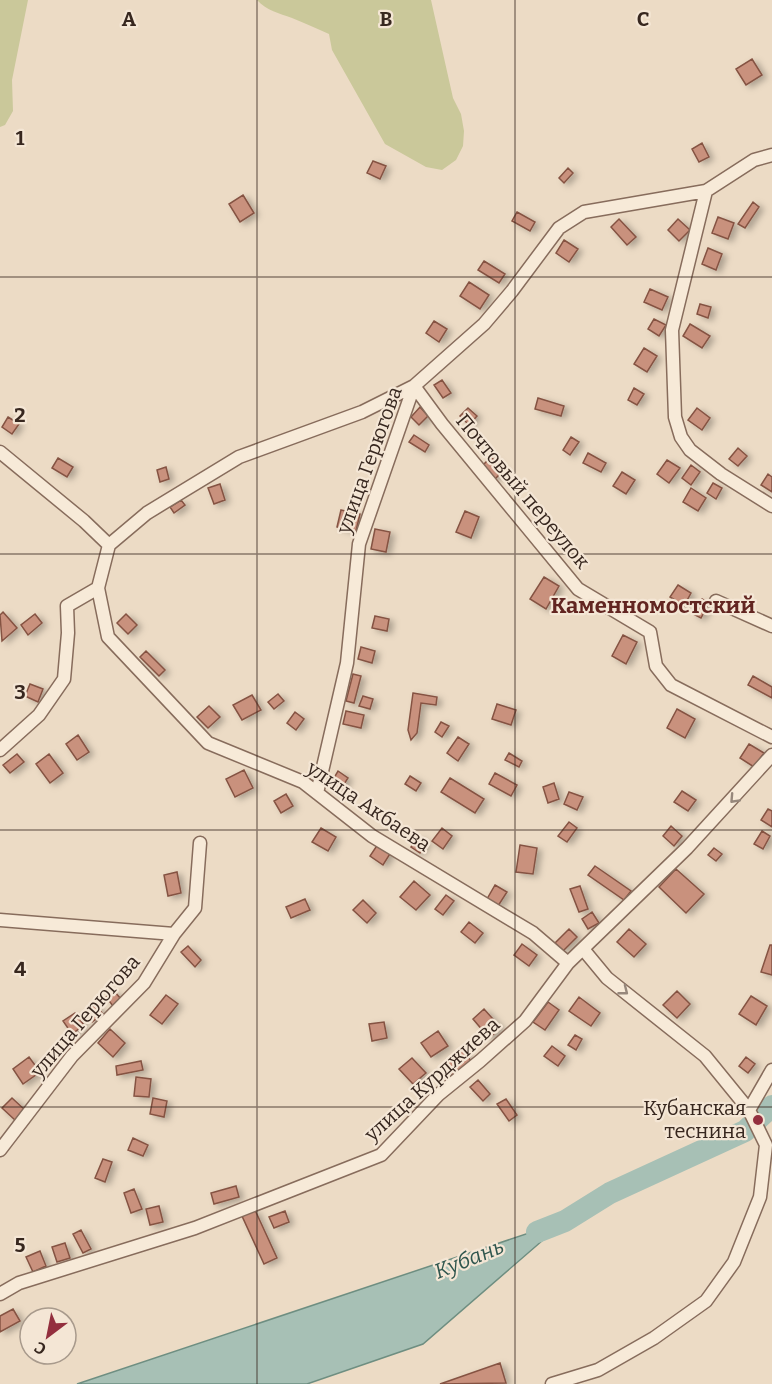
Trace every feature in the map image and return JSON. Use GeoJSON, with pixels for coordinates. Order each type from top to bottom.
{"type":"FeatureCollection","features":[{"type":"Feature","properties":{"kind":"street"},"geometry":{"type":"LineString","coordinates":[[772,155],[754,160],[706,191],[672,330],[675,417],[681,437],[690,450],[721,474],[772,506]]}},
{"type":"Feature","properties":{"kind":"street","name":"улица Герюгова"},"geometry":{"type":"LineString","coordinates":[[317,793],[347,663],[359,544],[414,386],[483,324],[512,291],[558,228],[584,212],[706,191]]}},
{"type":"Feature","properties":{"kind":"street"},"geometry":{"type":"LineString","coordinates":[[0,452],[84,521],[109,545],[147,513],[239,457],[362,412],[414,386]]}},
{"type":"Feature","properties":{"kind":"street","name":"Почтовый переулок"},"geometry":{"type":"LineString","coordinates":[[414,386],[442,424],[578,589],[650,632],[656,666],[671,685],[772,737]]}},
{"type":"Feature","properties":{"kind":"street","name":"улица Акбаева"},"geometry":{"type":"LineString","coordinates":[[109,545],[98,588],[108,637],[208,743],[303,782],[372,836],[533,933],[568,963]]}},
{"type":"Feature","properties":{"kind":"street"},"geometry":{"type":"LineString","coordinates":[[0,750],[39,715],[64,679],[68,633],[67,606],[98,588]]}},
{"type":"Feature","properties":{"kind":"street"},"geometry":{"type":"LineString","coordinates":[[716,602],[772,626]]}},
{"type":"Feature","properties":{"kind":"street","name":"улица Курджиева"},"geometry":{"type":"LineString","coordinates":[[0,1294],[19,1283],[195,1228],[381,1155],[438,1095],[525,1021],[568,963],[687,848],[769,759]]}},
{"type":"Feature","properties":{"kind":"street","name":"улица Герюгова"},"geometry":{"type":"LineString","coordinates":[[0,1150],[72,1056],[144,983],[174,934],[195,908],[200,843]]}},
{"type":"Feature","properties":{"kind":"street"},"geometry":{"type":"LineString","coordinates":[[0,920],[174,934]]}},
{"type":"Feature","properties":{"kind":"street"},"geometry":{"type":"LineString","coordinates":[[552,1384],[598,1370],[654,1338],[706,1301],[734,1262],[760,1197],[769,1143],[749,1110],[705,1056],[607,978],[583,949]]}},
{"type":"Feature","properties":{"kind":"street"},"geometry":{"type":"LineString","coordinates":[[749,1110],[772,1070]]}},
{"type":"Feature","properties":{"kind":"shaded area"},"geometry":{"type":"Polygon","coordinates":[[[0,0],[28,0],[12,80],[13,111],[5,125],[0,127],[0,0]]]}},
{"type":"Feature","properties":{"kind":"shaded area"},"geometry":{"type":"Polygon","coordinates":[[[257,0],[431,0],[453,98],[461,114],[464,131],[463,146],[456,160],[442,170],[426,167],[385,144],[332,50],[329,34],[269,9],[257,0]]]}},
{"type":"Feature","properties":{"kind":"water"},"geometry":{"type":"Polygon","coordinates":[[[565,1221],[423,1344],[307,1384],[77,1384],[565,1221]]]}},
{"type":"Feature","properties":{"kind":"building"},"geometry":{"type":"Polygon","coordinates":[[[752,59],[762,75],[746,85],[736,69],[752,59]]]}},
{"type":"Feature","properties":{"kind":"building"},"geometry":{"type":"Polygon","coordinates":[[[702,143],[709,157],[699,162],[692,149],[702,143]]]}},
{"type":"Feature","properties":{"kind":"building"},"geometry":{"type":"Polygon","coordinates":[[[373,161],[386,166],[380,179],[367,173],[373,161]]]}},
{"type":"Feature","properties":{"kind":"building"},"geometry":{"type":"Polygon","coordinates":[[[568,168],[573,173],[564,183],[559,178],[568,168]]]}},
{"type":"Feature","properties":{"kind":"building"},"geometry":{"type":"Polygon","coordinates":[[[243,195],[254,213],[240,222],[229,204],[243,195]]]}},
{"type":"Feature","properties":{"kind":"building"},"geometry":{"type":"Polygon","coordinates":[[[753,202],[759,207],[745,228],[738,224],[753,202]]]}},
{"type":"Feature","properties":{"kind":"building"},"geometry":{"type":"Polygon","coordinates":[[[517,212],[535,222],[530,231],[512,221],[517,212]]]}},
{"type":"Feature","properties":{"kind":"building"},"geometry":{"type":"Polygon","coordinates":[[[718,217],[734,223],[728,239],[712,233],[718,217]]]}},
{"type":"Feature","properties":{"kind":"building"},"geometry":{"type":"Polygon","coordinates":[[[619,219],[636,237],[627,245],[611,227],[619,219]]]}},
{"type":"Feature","properties":{"kind":"building"},"geometry":{"type":"Polygon","coordinates":[[[678,219],[690,230],[679,241],[668,230],[678,219]]]}},
{"type":"Feature","properties":{"kind":"building"},"geometry":{"type":"Polygon","coordinates":[[[564,240],[578,249],[569,262],[556,253],[564,240]]]}},
{"type":"Feature","properties":{"kind":"building"},"geometry":{"type":"Polygon","coordinates":[[[708,248],[722,254],[716,270],[702,264],[708,248]]]}},
{"type":"Feature","properties":{"kind":"building"},"geometry":{"type":"Polygon","coordinates":[[[484,261],[505,274],[499,283],[478,270],[484,261]]]}},
{"type":"Feature","properties":{"kind":"building"},"geometry":{"type":"Polygon","coordinates":[[[469,282],[489,295],[480,309],[460,296],[469,282]]]}},
{"type":"Feature","properties":{"kind":"building"},"geometry":{"type":"Polygon","coordinates":[[[650,289],[668,297],[662,310],[644,302],[650,289]]]}},
{"type":"Feature","properties":{"kind":"building"},"geometry":{"type":"Polygon","coordinates":[[[700,304],[711,307],[708,318],[697,314],[700,304]]]}},
{"type":"Feature","properties":{"kind":"building"},"geometry":{"type":"Polygon","coordinates":[[[654,319],[666,325],[659,336],[648,329],[654,319]]]}},
{"type":"Feature","properties":{"kind":"building"},"geometry":{"type":"Polygon","coordinates":[[[434,321],[447,329],[439,342],[426,333],[434,321]]]}},
{"type":"Feature","properties":{"kind":"building"},"geometry":{"type":"Polygon","coordinates":[[[690,324],[710,336],[702,348],[683,336],[690,324]]]}},
{"type":"Feature","properties":{"kind":"building"},"geometry":{"type":"Polygon","coordinates":[[[644,348],[657,356],[647,372],[634,364],[644,348]]]}},
{"type":"Feature","properties":{"kind":"building"},"geometry":{"type":"Polygon","coordinates":[[[442,380],[451,393],[443,398],[434,385],[442,380]]]}},
{"type":"Feature","properties":{"kind":"building"},"geometry":{"type":"Polygon","coordinates":[[[634,388],[644,394],[637,405],[628,400],[634,388]]]}},
{"type":"Feature","properties":{"kind":"building"},"geometry":{"type":"Polygon","coordinates":[[[538,398],[564,406],[561,416],[535,409],[538,398]]]}},
{"type":"Feature","properties":{"kind":"building"},"geometry":{"type":"Polygon","coordinates":[[[420,407],[428,416],[419,425],[411,417],[420,407]]]}},
{"type":"Feature","properties":{"kind":"building"},"geometry":{"type":"Polygon","coordinates":[[[468,408],[477,416],[469,425],[460,416],[468,408]]]}},
{"type":"Feature","properties":{"kind":"building"},"geometry":{"type":"Polygon","coordinates":[[[697,408],[710,418],[702,430],[688,420],[697,408]]]}},
{"type":"Feature","properties":{"kind":"building"},"geometry":{"type":"Polygon","coordinates":[[[8,417],[19,424],[12,434],[2,427],[8,417]]]}},
{"type":"Feature","properties":{"kind":"building"},"geometry":{"type":"Polygon","coordinates":[[[414,435],[429,445],[425,452],[409,442],[414,435]]]}},
{"type":"Feature","properties":{"kind":"building"},"geometry":{"type":"Polygon","coordinates":[[[571,437],[579,442],[570,455],[563,450],[571,437]]]}},
{"type":"Feature","properties":{"kind":"building"},"geometry":{"type":"Polygon","coordinates":[[[738,448],[747,456],[738,466],[729,459],[738,448]]]}},
{"type":"Feature","properties":{"kind":"building"},"geometry":{"type":"Polygon","coordinates":[[[588,453],[606,463],[601,472],[583,463],[588,453]]]}},
{"type":"Feature","properties":{"kind":"building"},"geometry":{"type":"Polygon","coordinates":[[[491,457],[504,470],[495,479],[482,466],[491,457]]]}},
{"type":"Feature","properties":{"kind":"building"},"geometry":{"type":"Polygon","coordinates":[[[58,458],[73,467],[67,477],[52,468],[58,458]]]}},
{"type":"Feature","properties":{"kind":"building"},"geometry":{"type":"Polygon","coordinates":[[[667,460],[680,468],[669,483],[657,474],[667,460]]]}},
{"type":"Feature","properties":{"kind":"building"},"geometry":{"type":"Polygon","coordinates":[[[691,465],[700,472],[691,485],[682,478],[691,465]]]}},
{"type":"Feature","properties":{"kind":"building"},"geometry":{"type":"Polygon","coordinates":[[[166,467],[169,479],[160,482],[157,470],[166,467]]]}},
{"type":"Feature","properties":{"kind":"building"},"geometry":{"type":"Polygon","coordinates":[[[622,472],[635,480],[626,494],[613,486],[622,472]]]}},
{"type":"Feature","properties":{"kind":"building"},"geometry":{"type":"Polygon","coordinates":[[[768,474],[772,477],[772,492],[761,485],[768,474]]]}},
{"type":"Feature","properties":{"kind":"building"},"geometry":{"type":"Polygon","coordinates":[[[713,483],[722,488],[716,499],[707,493],[713,483]]]}},
{"type":"Feature","properties":{"kind":"building"},"geometry":{"type":"Polygon","coordinates":[[[220,484],[225,500],[214,504],[208,488],[220,484]]]}},
{"type":"Feature","properties":{"kind":"building"},"geometry":{"type":"Polygon","coordinates":[[[691,488],[706,498],[698,511],[683,502],[691,488]]]}},
{"type":"Feature","properties":{"kind":"building"},"geometry":{"type":"Polygon","coordinates":[[[181,500],[185,505],[174,513],[170,507],[181,500]]]}},
{"type":"Feature","properties":{"kind":"building"},"geometry":{"type":"Polygon","coordinates":[[[341,510],[360,514],[356,531],[337,527],[341,510]]]}},
{"type":"Feature","properties":{"kind":"building"},"geometry":{"type":"Polygon","coordinates":[[[465,511],[479,517],[471,538],[456,532],[465,511]]]}},
{"type":"Feature","properties":{"kind":"building"},"geometry":{"type":"Polygon","coordinates":[[[375,529],[390,532],[386,552],[371,549],[375,529]]]}},
{"type":"Feature","properties":{"kind":"building"},"geometry":{"type":"Polygon","coordinates":[[[544,577],[559,586],[546,609],[530,599],[544,577]]]}},
{"type":"Feature","properties":{"kind":"building"},"geometry":{"type":"Polygon","coordinates":[[[678,585],[691,593],[684,606],[670,597],[678,585]]]}},
{"type":"Feature","properties":{"kind":"building"},"geometry":{"type":"Polygon","coordinates":[[[702,599],[709,603],[701,618],[693,614],[702,599]]]}},
{"type":"Feature","properties":{"kind":"building"},"geometry":{"type":"Polygon","coordinates":[[[3,612],[17,628],[2,641],[0,615],[3,612]]]}},
{"type":"Feature","properties":{"kind":"building"},"geometry":{"type":"Polygon","coordinates":[[[35,614],[42,623],[28,635],[21,625],[35,614]]]}},
{"type":"Feature","properties":{"kind":"building"},"geometry":{"type":"Polygon","coordinates":[[[126,614],[137,625],[128,634],[117,623],[126,614]]]}},
{"type":"Feature","properties":{"kind":"building"},"geometry":{"type":"Polygon","coordinates":[[[375,616],[389,619],[387,631],[372,628],[375,616]]]}},
{"type":"Feature","properties":{"kind":"building"},"geometry":{"type":"Polygon","coordinates":[[[623,635],[637,642],[626,664],[612,656],[623,635]]]}},
{"type":"Feature","properties":{"kind":"building"},"geometry":{"type":"Polygon","coordinates":[[[361,647],[375,651],[372,663],[358,659],[361,647]]]}},
{"type":"Feature","properties":{"kind":"building"},"geometry":{"type":"Polygon","coordinates":[[[146,651],[165,670],[159,676],[140,657],[146,651]]]}},
{"type":"Feature","properties":{"kind":"building"},"geometry":{"type":"Polygon","coordinates":[[[353,674],[361,676],[354,703],[346,701],[353,674]]]}},
{"type":"Feature","properties":{"kind":"building"},"geometry":{"type":"Polygon","coordinates":[[[753,676],[772,687],[772,698],[748,685],[753,676]]]}},
{"type":"Feature","properties":{"kind":"building"},"geometry":{"type":"Polygon","coordinates":[[[30,684],[43,689],[38,702],[25,696],[30,684]]]}},
{"type":"Feature","properties":{"kind":"building"},"geometry":{"type":"Polygon","coordinates":[[[413,693],[437,697],[436,705],[421,703],[417,733],[411,740],[408,730],[413,693]]]}},
{"type":"Feature","properties":{"kind":"building"},"geometry":{"type":"Polygon","coordinates":[[[278,694],[284,701],[274,709],[268,702],[278,694]]]}},
{"type":"Feature","properties":{"kind":"building"},"geometry":{"type":"Polygon","coordinates":[[[252,695],[261,710],[242,720],[233,705],[252,695]]]}},
{"type":"Feature","properties":{"kind":"building"},"geometry":{"type":"Polygon","coordinates":[[[363,696],[373,699],[370,709],[359,706],[363,696]]]}},
{"type":"Feature","properties":{"kind":"building"},"geometry":{"type":"Polygon","coordinates":[[[497,704],[516,710],[511,725],[492,719],[497,704]]]}},
{"type":"Feature","properties":{"kind":"building"},"geometry":{"type":"Polygon","coordinates":[[[209,706],[220,717],[208,728],[197,717],[209,706]]]}},
{"type":"Feature","properties":{"kind":"building"},"geometry":{"type":"Polygon","coordinates":[[[677,709],[695,719],[685,738],[667,728],[677,709]]]}},
{"type":"Feature","properties":{"kind":"building"},"geometry":{"type":"Polygon","coordinates":[[[346,711],[364,715],[361,728],[343,724],[346,711]]]}},
{"type":"Feature","properties":{"kind":"building"},"geometry":{"type":"Polygon","coordinates":[[[295,712],[304,719],[296,730],[287,723],[295,712]]]}},
{"type":"Feature","properties":{"kind":"building"},"geometry":{"type":"Polygon","coordinates":[[[441,722],[449,726],[442,737],[435,732],[441,722]]]}},
{"type":"Feature","properties":{"kind":"building"},"geometry":{"type":"Polygon","coordinates":[[[78,735],[89,752],[77,760],[66,744],[78,735]]]}},
{"type":"Feature","properties":{"kind":"building"},"geometry":{"type":"Polygon","coordinates":[[[458,737],[469,744],[458,761],[447,753],[458,737]]]}},
{"type":"Feature","properties":{"kind":"building"},"geometry":{"type":"Polygon","coordinates":[[[749,744],[764,753],[754,767],[740,758],[749,744]]]}},
{"type":"Feature","properties":{"kind":"building"},"geometry":{"type":"Polygon","coordinates":[[[509,753],[522,761],[519,767],[505,760],[509,753]]]}},
{"type":"Feature","properties":{"kind":"building"},"geometry":{"type":"Polygon","coordinates":[[[17,754],[24,762],[10,773],[3,765],[17,754]]]}},
{"type":"Feature","properties":{"kind":"building"},"geometry":{"type":"Polygon","coordinates":[[[49,754],[63,773],[50,783],[36,764],[49,754]]]}},
{"type":"Feature","properties":{"kind":"building"},"geometry":{"type":"Polygon","coordinates":[[[244,770],[253,788],[235,797],[226,779],[244,770]]]}},
{"type":"Feature","properties":{"kind":"building"},"geometry":{"type":"Polygon","coordinates":[[[338,771],[348,778],[341,789],[331,783],[338,771]]]}},
{"type":"Feature","properties":{"kind":"building"},"geometry":{"type":"Polygon","coordinates":[[[495,773],[517,785],[511,796],[489,784],[495,773]]]}},
{"type":"Feature","properties":{"kind":"building"},"geometry":{"type":"Polygon","coordinates":[[[410,776],[421,783],[416,791],[405,784],[410,776]]]}},
{"type":"Feature","properties":{"kind":"building"},"geometry":{"type":"Polygon","coordinates":[[[450,778],[484,799],[475,813],[441,792],[450,778]]]}},
{"type":"Feature","properties":{"kind":"building"},"geometry":{"type":"Polygon","coordinates":[[[554,783],[559,799],[548,803],[543,787],[554,783]]]}},
{"type":"Feature","properties":{"kind":"building"},"geometry":{"type":"Polygon","coordinates":[[[682,791],[696,800],[688,811],[674,802],[682,791]]]}},
{"type":"Feature","properties":{"kind":"building"},"geometry":{"type":"Polygon","coordinates":[[[569,792],[583,797],[577,810],[564,804],[569,792]]]}},
{"type":"Feature","properties":{"kind":"building"},"geometry":{"type":"Polygon","coordinates":[[[286,794],[293,806],[281,813],[274,801],[286,794]]]}},
{"type":"Feature","properties":{"kind":"building"},"geometry":{"type":"Polygon","coordinates":[[[768,809],[772,811],[772,827],[761,820],[768,809]]]}},
{"type":"Feature","properties":{"kind":"building"},"geometry":{"type":"Polygon","coordinates":[[[569,822],[577,828],[567,842],[558,836],[569,822]]]}},
{"type":"Feature","properties":{"kind":"building"},"geometry":{"type":"Polygon","coordinates":[[[671,826],[682,836],[674,846],[663,836],[671,826]]]}},
{"type":"Feature","properties":{"kind":"building"},"geometry":{"type":"Polygon","coordinates":[[[321,828],[336,837],[328,851],[312,842],[321,828]]]}},
{"type":"Feature","properties":{"kind":"building"},"geometry":{"type":"Polygon","coordinates":[[[442,828],[452,836],[443,849],[432,841],[442,828]]]}},
{"type":"Feature","properties":{"kind":"building"},"geometry":{"type":"Polygon","coordinates":[[[762,831],[770,836],[763,849],[754,844],[762,831]]]}},
{"type":"Feature","properties":{"kind":"building"},"geometry":{"type":"Polygon","coordinates":[[[418,836],[427,842],[420,853],[411,847],[418,836]]]}},
{"type":"Feature","properties":{"kind":"building"},"geometry":{"type":"Polygon","coordinates":[[[380,841],[393,849],[383,865],[370,856],[380,841]]]}},
{"type":"Feature","properties":{"kind":"building"},"geometry":{"type":"Polygon","coordinates":[[[520,845],[537,848],[533,874],[516,872],[520,845]]]}},
{"type":"Feature","properties":{"kind":"building"},"geometry":{"type":"Polygon","coordinates":[[[714,848],[722,854],[716,861],[708,855],[714,848]]]}},
{"type":"Feature","properties":{"kind":"building"},"geometry":{"type":"Polygon","coordinates":[[[595,866],[631,891],[624,900],[588,875],[595,866]]]}},
{"type":"Feature","properties":{"kind":"building"},"geometry":{"type":"Polygon","coordinates":[[[676,869],[704,894],[686,913],[659,887],[676,869]]]}},
{"type":"Feature","properties":{"kind":"building"},"geometry":{"type":"Polygon","coordinates":[[[177,872],[181,893],[168,896],[164,875],[177,872]]]}},
{"type":"Feature","properties":{"kind":"building"},"geometry":{"type":"Polygon","coordinates":[[[414,881],[430,895],[416,910],[400,897],[414,881]]]}},
{"type":"Feature","properties":{"kind":"building"},"geometry":{"type":"Polygon","coordinates":[[[495,885],[507,892],[498,906],[487,899],[495,885]]]}},
{"type":"Feature","properties":{"kind":"building"},"geometry":{"type":"Polygon","coordinates":[[[580,886],[588,909],[579,912],[570,889],[580,886]]]}},
{"type":"Feature","properties":{"kind":"building"},"geometry":{"type":"Polygon","coordinates":[[[446,895],[454,901],[443,915],[435,909],[446,895]]]}},
{"type":"Feature","properties":{"kind":"building"},"geometry":{"type":"Polygon","coordinates":[[[305,899],[310,910],[291,918],[286,907],[305,899]]]}},
{"type":"Feature","properties":{"kind":"building"},"geometry":{"type":"Polygon","coordinates":[[[363,900],[376,913],[367,923],[353,910],[363,900]]]}},
{"type":"Feature","properties":{"kind":"building"},"geometry":{"type":"Polygon","coordinates":[[[592,912],[599,923],[588,929],[582,919],[592,912]]]}},
{"type":"Feature","properties":{"kind":"building"},"geometry":{"type":"Polygon","coordinates":[[[469,922],[483,933],[475,943],[461,932],[469,922]]]}},
{"type":"Feature","properties":{"kind":"building"},"geometry":{"type":"Polygon","coordinates":[[[569,929],[577,937],[563,951],[555,943],[569,929]]]}},
{"type":"Feature","properties":{"kind":"building"},"geometry":{"type":"Polygon","coordinates":[[[629,929],[646,944],[634,957],[617,942],[629,929]]]}},
{"type":"Feature","properties":{"kind":"building"},"geometry":{"type":"Polygon","coordinates":[[[522,944],[537,955],[529,966],[514,955],[522,944]]]}},
{"type":"Feature","properties":{"kind":"building"},"geometry":{"type":"Polygon","coordinates":[[[770,945],[772,945],[772,975],[761,972],[770,945]]]}},
{"type":"Feature","properties":{"kind":"building"},"geometry":{"type":"Polygon","coordinates":[[[188,946],[201,960],[195,967],[181,952],[188,946]]]}},
{"type":"Feature","properties":{"kind":"building"},"geometry":{"type":"Polygon","coordinates":[[[114,991],[121,999],[113,1006],[106,997],[114,991]]]}},
{"type":"Feature","properties":{"kind":"building"},"geometry":{"type":"Polygon","coordinates":[[[677,991],[690,1004],[677,1018],[663,1005],[677,991]]]}},
{"type":"Feature","properties":{"kind":"building"},"geometry":{"type":"Polygon","coordinates":[[[166,995],[178,1004],[162,1024],[150,1015],[166,995]]]}},
{"type":"Feature","properties":{"kind":"building"},"geometry":{"type":"Polygon","coordinates":[[[751,996],[767,1006],[756,1025],[739,1014],[751,996]]]}},
{"type":"Feature","properties":{"kind":"building"},"geometry":{"type":"Polygon","coordinates":[[[579,997],[600,1013],[591,1026],[569,1011],[579,997]]]}},
{"type":"Feature","properties":{"kind":"building"},"geometry":{"type":"Polygon","coordinates":[[[548,1002],[559,1010],[545,1030],[533,1022],[548,1002]]]}},
{"type":"Feature","properties":{"kind":"building"},"geometry":{"type":"Polygon","coordinates":[[[95,1004],[103,1014],[92,1022],[84,1012],[95,1004]]]}},
{"type":"Feature","properties":{"kind":"building"},"geometry":{"type":"Polygon","coordinates":[[[484,1009],[501,1028],[489,1038],[473,1019],[484,1009]]]}},
{"type":"Feature","properties":{"kind":"building"},"geometry":{"type":"Polygon","coordinates":[[[75,1013],[84,1025],[72,1034],[63,1021],[75,1013]]]}},
{"type":"Feature","properties":{"kind":"building"},"geometry":{"type":"Polygon","coordinates":[[[384,1022],[387,1038],[372,1041],[369,1024],[384,1022]]]}},
{"type":"Feature","properties":{"kind":"building"},"geometry":{"type":"Polygon","coordinates":[[[110,1029],[125,1043],[113,1057],[98,1043],[110,1029]]]}},
{"type":"Feature","properties":{"kind":"building"},"geometry":{"type":"Polygon","coordinates":[[[438,1031],[448,1046],[431,1057],[421,1043],[438,1031]]]}},
{"type":"Feature","properties":{"kind":"building"},"geometry":{"type":"Polygon","coordinates":[[[575,1035],[582,1039],[576,1050],[568,1045],[575,1035]]]}},
{"type":"Feature","properties":{"kind":"building"},"geometry":{"type":"Polygon","coordinates":[[[552,1046],[565,1056],[558,1066],[544,1056],[552,1046]]]}},
{"type":"Feature","properties":{"kind":"building"},"geometry":{"type":"Polygon","coordinates":[[[461,1049],[472,1062],[454,1077],[443,1063],[461,1049]]]}},
{"type":"Feature","properties":{"kind":"building"},"geometry":{"type":"Polygon","coordinates":[[[29,1057],[40,1072],[23,1084],[13,1069],[29,1057]]]}},
{"type":"Feature","properties":{"kind":"building"},"geometry":{"type":"Polygon","coordinates":[[[746,1057],[755,1064],[748,1073],[739,1066],[746,1057]]]}},
{"type":"Feature","properties":{"kind":"building"},"geometry":{"type":"Polygon","coordinates":[[[412,1058],[426,1073],[413,1084],[399,1069],[412,1058]]]}},
{"type":"Feature","properties":{"kind":"building"},"geometry":{"type":"Polygon","coordinates":[[[141,1061],[143,1070],[117,1075],[116,1066],[141,1061]]]}},
{"type":"Feature","properties":{"kind":"building"},"geometry":{"type":"Polygon","coordinates":[[[136,1077],[151,1079],[149,1097],[134,1096],[136,1077]]]}},
{"type":"Feature","properties":{"kind":"building"},"geometry":{"type":"Polygon","coordinates":[[[478,1080],[490,1094],[483,1101],[470,1087],[478,1080]]]}},
{"type":"Feature","properties":{"kind":"building"},"geometry":{"type":"Polygon","coordinates":[[[12,1098],[25,1110],[16,1121],[2,1108],[12,1098]]]}},
{"type":"Feature","properties":{"kind":"building"},"geometry":{"type":"Polygon","coordinates":[[[153,1098],[167,1101],[164,1117],[150,1114],[153,1098]]]}},
{"type":"Feature","properties":{"kind":"building"},"geometry":{"type":"Polygon","coordinates":[[[506,1099],[517,1115],[509,1121],[497,1104],[506,1099]]]}},
{"type":"Feature","properties":{"kind":"building"},"geometry":{"type":"Polygon","coordinates":[[[133,1138],[148,1145],[143,1156],[128,1150],[133,1138]]]}},
{"type":"Feature","properties":{"kind":"building"},"geometry":{"type":"Polygon","coordinates":[[[103,1159],[112,1162],[105,1182],[95,1178],[103,1159]]]}},
{"type":"Feature","properties":{"kind":"building"},"geometry":{"type":"Polygon","coordinates":[[[236,1186],[239,1197],[214,1204],[211,1193],[236,1186]]]}},
{"type":"Feature","properties":{"kind":"building"},"geometry":{"type":"Polygon","coordinates":[[[134,1189],[142,1209],[131,1213],[124,1193],[134,1189]]]}},
{"type":"Feature","properties":{"kind":"building"},"geometry":{"type":"Polygon","coordinates":[[[159,1206],[163,1222],[150,1225],[146,1209],[159,1206]]]}},
{"type":"Feature","properties":{"kind":"building"},"geometry":{"type":"Polygon","coordinates":[[[255,1210],[277,1258],[264,1264],[242,1216],[255,1210]]]}},
{"type":"Feature","properties":{"kind":"building"},"geometry":{"type":"Polygon","coordinates":[[[285,1211],[289,1222],[274,1228],[269,1217],[285,1211]]]}},
{"type":"Feature","properties":{"kind":"building"},"geometry":{"type":"Polygon","coordinates":[[[81,1230],[91,1249],[83,1253],[73,1234],[81,1230]]]}},
{"type":"Feature","properties":{"kind":"building"},"geometry":{"type":"Polygon","coordinates":[[[65,1243],[70,1258],[57,1262],[52,1247],[65,1243]]]}},
{"type":"Feature","properties":{"kind":"building"},"geometry":{"type":"Polygon","coordinates":[[[40,1251],[46,1266],[33,1272],[26,1257],[40,1251]]]}},
{"type":"Feature","properties":{"kind":"building"},"geometry":{"type":"Polygon","coordinates":[[[13,1309],[18,1322],[0,1332],[0,1316],[13,1309]]]}},
{"type":"Feature","properties":{"kind":"building"},"geometry":{"type":"Polygon","coordinates":[[[500,1363],[506,1383],[440,1384],[500,1363]]]}},
{"type":"Feature","properties":{"kind":"waterway","name":"Кубань"},"geometry":{"type":"LineString","coordinates":[[537,1232],[565,1221],[610,1193],[745,1131],[772,1106]]}},
{"type":"Feature","properties":{"kind":"place","name":"Кубанская теснина"},"geometry":{"type":"Point","coordinates":[758,1120]}},
{"type":"Feature","properties":{"kind":"district","name":"Каменномостский"},"geometry":{"type":"Point","coordinates":[653,605]}}]}
